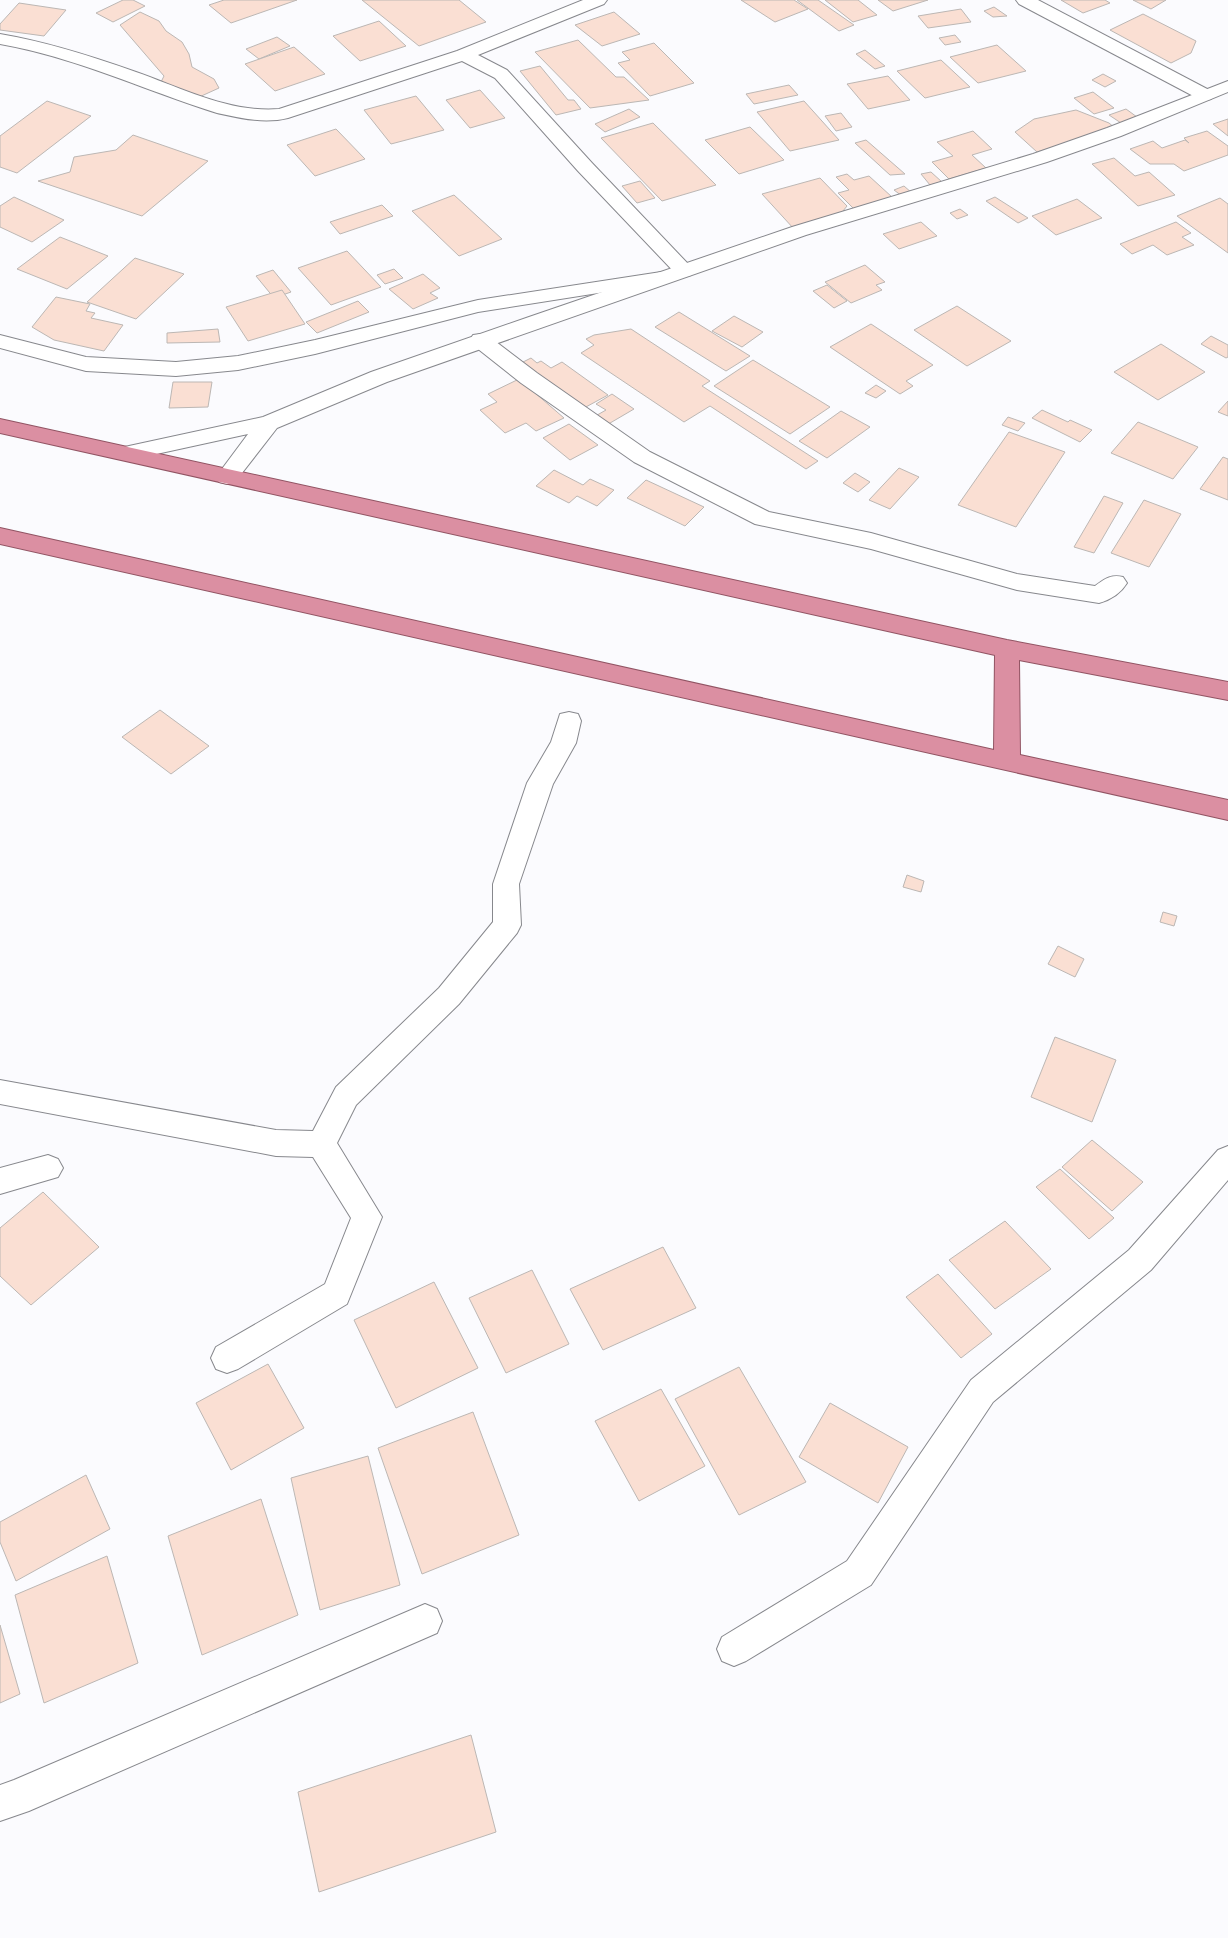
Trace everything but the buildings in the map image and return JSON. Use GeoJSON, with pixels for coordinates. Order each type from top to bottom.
{"type":"FeatureCollection","features":[{"type":"Feature","properties":{"kind":"highway"},"geometry":{"type":"LineString","coordinates":[[0,426],[1007,649],[1228,692]]}},
{"type":"Feature","properties":{"kind":"highway"},"geometry":{"type":"LineString","coordinates":[[0,536],[1228,810]]}},
{"type":"Feature","properties":{"kind":"highway"},"geometry":{"type":"LineString","coordinates":[[1007,649],[1007,762]]}},
{"type":"Feature","properties":{"kind":"street"},"geometry":{"type":"LineString","coordinates":[[0,38],[22,42],[78,58],[234,112],[266,116],[281,114],[463,55],[498,42],[575,4],[598,0]]}},
{"type":"Feature","properties":{"kind":"street"},"geometry":{"type":"LineString","coordinates":[[1025,0],[1205,95]]}},
{"type":"Feature","properties":{"kind":"street"},"geometry":{"type":"LineString","coordinates":[[498,42],[501,74]]}},
{"type":"Feature","properties":{"kind":"street"},"geometry":{"type":"LineString","coordinates":[[463,55],[501,74],[585,167],[684,270]]}},
{"type":"Feature","properties":{"kind":"street"},"geometry":{"type":"LineString","coordinates":[[128,453],[269,423],[379,377],[480,340],[798,231],[1040,158],[1114,132],[1228,86]]}},
{"type":"Feature","properties":{"kind":"street"},"geometry":{"type":"LineString","coordinates":[[11,344],[86,364],[176,369],[238,363],[478,306],[661,278]]}},
{"type":"Feature","properties":{"kind":"street"},"geometry":{"type":"LineString","coordinates":[[480,340],[529,378],[642,457],[763,519],[871,541],[1017,582],[1100,595],[1115,583]]}},
{"type":"Feature","properties":{"kind":"street"},"geometry":{"type":"LineString","coordinates":[[11,344],[104,350]]}},
{"type":"Feature","properties":{"kind":"street"},"geometry":{"type":"LineString","coordinates":[[226,477],[269,423]]}},
{"type":"Feature","properties":{"kind":"street"},"geometry":{"type":"LineString","coordinates":[[320,1144],[346,1096],[449,996],[506,925],[506,884],[540,783],[563,743],[569,721]]}},
{"type":"Feature","properties":{"kind":"street"},"geometry":{"type":"LineString","coordinates":[[0,1092],[276,1143],[320,1144]]}},
{"type":"Feature","properties":{"kind":"street"},"geometry":{"type":"LineString","coordinates":[[227,1358],[336,1294],[367,1217],[320,1144]]}},
{"type":"Feature","properties":{"kind":"street"},"geometry":{"type":"LineString","coordinates":[[734,1649],[859,1573],[982,1391],[1140,1260],[1228,1159]]}},
{"type":"Feature","properties":{"kind":"street"},"geometry":{"type":"LineString","coordinates":[[0,1181],[48,1168]]}},
{"type":"Feature","properties":{"kind":"street"},"geometry":{"type":"LineString","coordinates":[[0,1803],[16,1798],[425,1621]]}}]}
